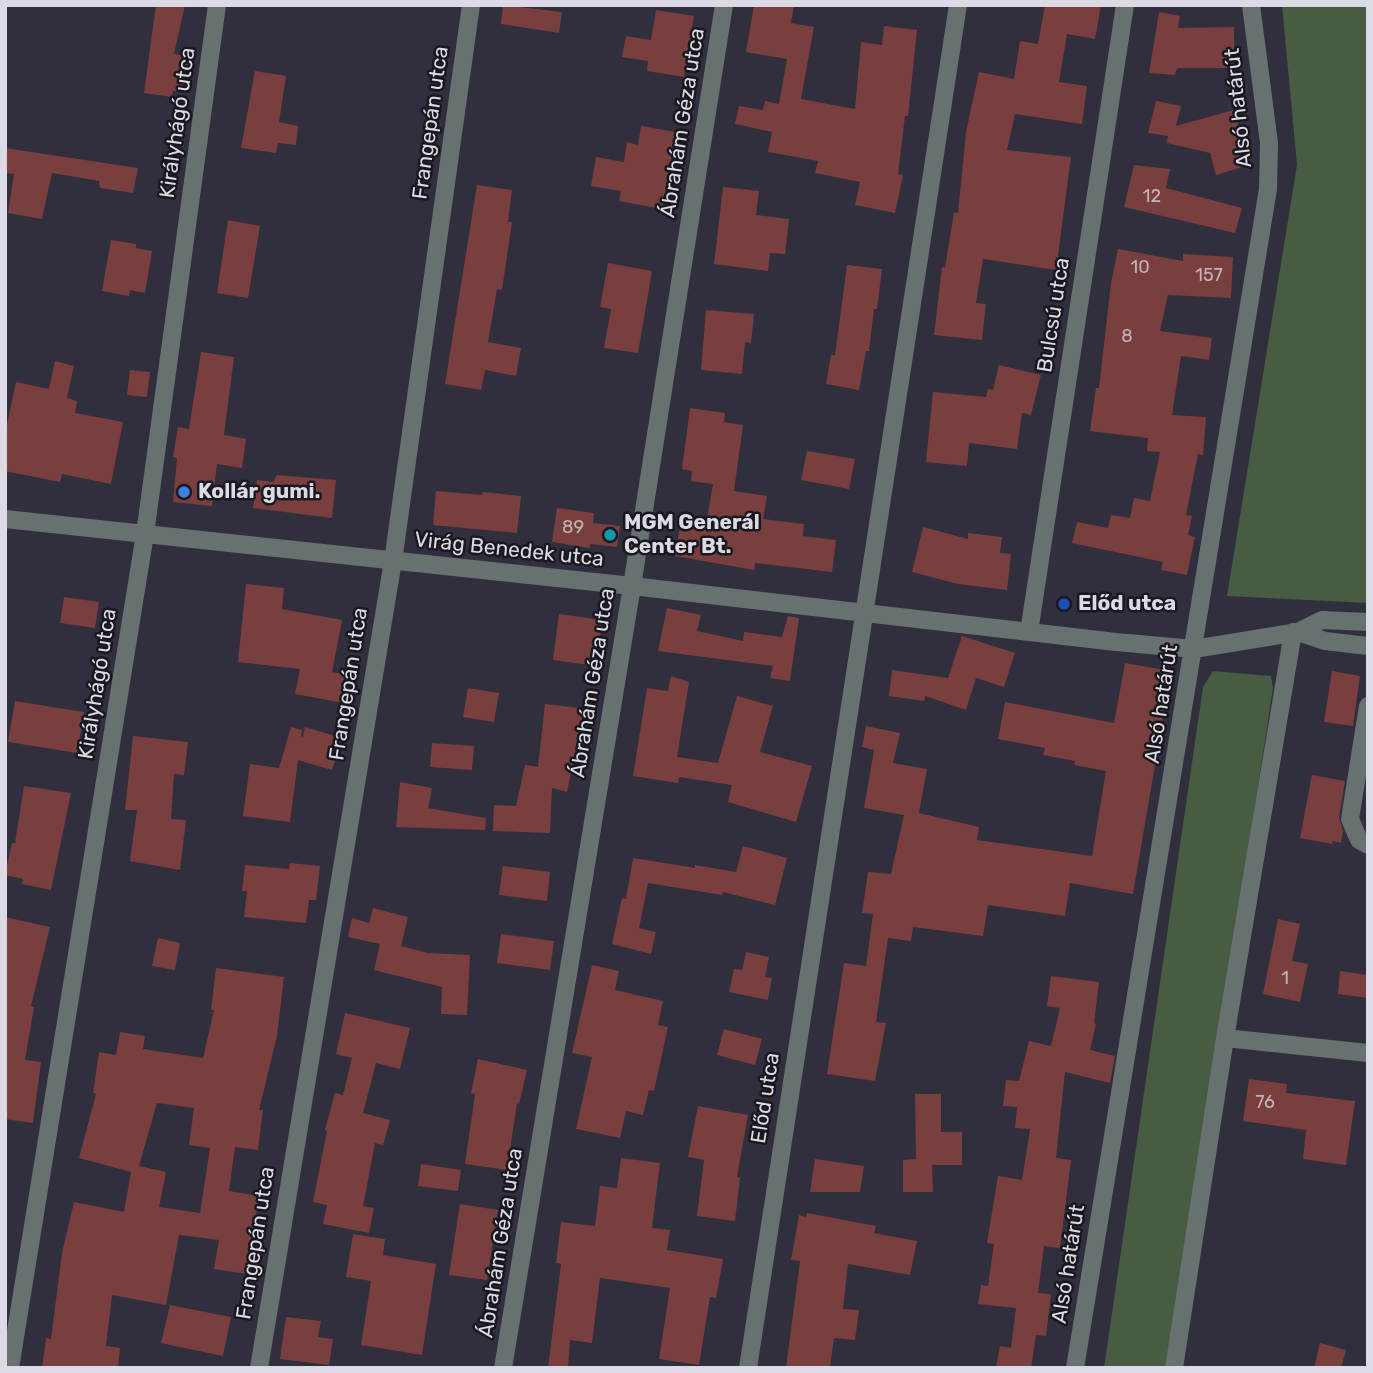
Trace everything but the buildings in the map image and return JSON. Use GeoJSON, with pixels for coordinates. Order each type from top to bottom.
{"type":"FeatureCollection","features":[{"type":"Feature","properties":{"kind":"street","name":"Királyhágó utca"},"geometry":{"type":"LineString","coordinates":[[10,1368],[145,534],[217,5]]}},
{"type":"Feature","properties":{"kind":"street","name":"Frangepán utca"},"geometry":{"type":"LineString","coordinates":[[259,1368],[393,561],[471,5]]}},
{"type":"Feature","properties":{"kind":"street","name":"Ábrahám Géza utca"},"geometry":{"type":"LineString","coordinates":[[503,1368],[632,586],[724,5]]}},
{"type":"Feature","properties":{"kind":"street","name":"Előd utca"},"geometry":{"type":"LineString","coordinates":[[748,1368],[958,5]]}},
{"type":"Feature","properties":{"kind":"street","name":"Bulcsú utca"},"geometry":{"type":"LineString","coordinates":[[1029,632],[1125,5]]}},
{"type":"Feature","properties":{"kind":"street","name":"Alsó határút"},"geometry":{"type":"LineString","coordinates":[[1075,1368],[1194,649],[1270,166],[1251,5]]}},
{"type":"Feature","properties":{"kind":"street","name":"Virág Benedek utca"},"geometry":{"type":"LineString","coordinates":[[5,519],[1194,649],[1295,632],[1322,620],[1368,622]]}},
{"type":"Feature","properties":{"kind":"street"},"geometry":{"type":"LineString","coordinates":[[1174,1368],[1225,1038],[1295,632],[1325,641],[1368,646]]}},
{"type":"Feature","properties":{"kind":"street"},"geometry":{"type":"LineString","coordinates":[[1368,706],[1350,819],[1359,840],[1368,845]]}},
{"type":"Feature","properties":{"kind":"street"},"geometry":{"type":"LineString","coordinates":[[1225,1038],[1368,1053]]}},
{"type":"Feature","properties":{"kind":"green space"},"geometry":{"type":"Polygon","coordinates":[[[1282,5],[1368,5],[1368,603],[1227,596],[1297,165],[1282,5]]]}},
{"type":"Feature","properties":{"kind":"green space"},"geometry":{"type":"Polygon","coordinates":[[[1213,671],[1271,676],[1273,688],[1169,1368],[1104,1368],[1203,687],[1213,671]]]}},
{"type":"Feature","properties":{"kind":"place","name":"Kollár gumi."},"geometry":{"type":"Point","coordinates":[184,492]}},
{"type":"Feature","properties":{"kind":"place","name":"MGM Generál Center Bt."},"geometry":{"type":"Point","coordinates":[610,535]}},
{"type":"Feature","properties":{"kind":"place","name":"Előd utca"},"geometry":{"type":"Point","coordinates":[1064,604]}}]}
